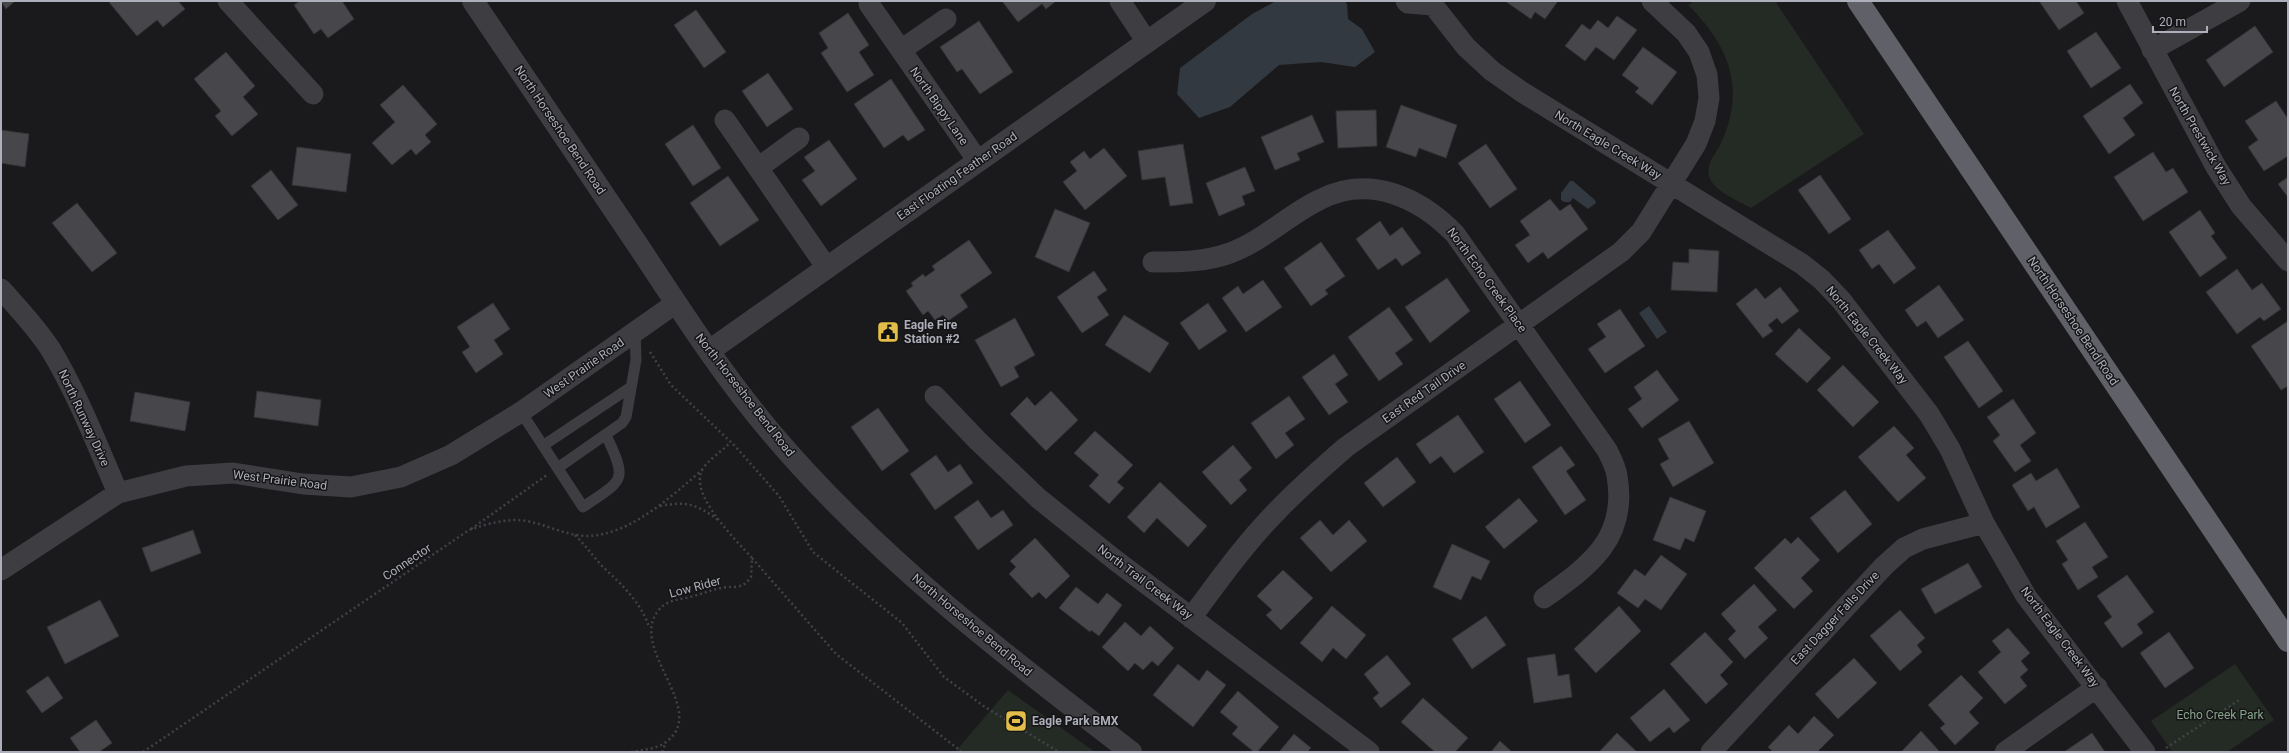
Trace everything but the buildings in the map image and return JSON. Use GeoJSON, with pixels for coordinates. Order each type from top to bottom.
{"type":"FeatureCollection","features":[{"type":"Feature","properties":{"kind":"highway","name":"North Horseshoe Bend Road"},"geometry":{"type":"LineString","coordinates":[[1858,1],[2288,641]]}},
{"type":"Feature","properties":{"kind":"street"},"geometry":{"type":"LineString","coordinates":[[228,1],[313,94]]}},
{"type":"Feature","properties":{"kind":"street","name":"North Horseshoe Bend Road"},"geometry":{"type":"LineString","coordinates":[[473,1],[709,351],[768,428],[803,468],[876,542],[934,595],[1021,668],[1131,752]]}},
{"type":"Feature","properties":{"kind":"street"},"geometry":{"type":"LineString","coordinates":[[1120,1],[1147,42]]}},
{"type":"Feature","properties":{"kind":"street","name":"East Floating Feather Road"},"geometry":{"type":"LineString","coordinates":[[709,351],[1205,1]]}},
{"type":"Feature","properties":{"kind":"street","name":"North Eagle Creek Way"},"geometry":{"type":"LineString","coordinates":[[1406,1],[1408,3],[1433,3],[1466,47],[1492,71],[1522,92],[1802,264],[1822,280],[1841,300],[1929,414],[1950,449],[1984,523],[2026,596],[2097,687],[2145,752]]}},
{"type":"Feature","properties":{"kind":"street","name":"East Red Tail Drive"},"geometry":{"type":"LineString","coordinates":[[1191,618],[1247,544],[1278,509],[1311,477],[1346,447],[1621,252],[1641,232],[1696,144],[1705,122],[1709,98],[1707,75],[1699,52],[1686,33],[1652,1]]}},
{"type":"Feature","properties":{"kind":"street","name":"North Prestwick Way"},"geometry":{"type":"LineString","coordinates":[[2127,1],[2216,167],[2241,206],[2288,261]]}},
{"type":"Feature","properties":{"kind":"street"},"geometry":{"type":"LineString","coordinates":[[2152,50],[2240,1]]}},
{"type":"Feature","properties":{"kind":"street","name":"North Bippy Lane"},"geometry":{"type":"LineString","coordinates":[[869,4],[978,161]]}},
{"type":"Feature","properties":{"kind":"street"},"geometry":{"type":"LineString","coordinates":[[900,50],[946,19]]}},
{"type":"Feature","properties":{"kind":"street"},"geometry":{"type":"LineString","coordinates":[[725,120],[827,268]]}},
{"type":"Feature","properties":{"kind":"street"},"geometry":{"type":"LineString","coordinates":[[758,168],[799,138]]}},
{"type":"Feature","properties":{"kind":"street","name":"North Echo Creek Place"},"geometry":{"type":"LineString","coordinates":[[1153,262],[1191,262],[1231,252],[1250,244],[1319,199],[1343,192],[1367,189],[1391,192],[1417,203],[1440,218],[1455,234],[1607,450],[1617,475],[1618,510],[1613,530],[1600,553],[1580,573],[1544,598]]}},
{"type":"Feature","properties":{"kind":"street","name":"North Runway Drive"},"geometry":{"type":"LineString","coordinates":[[1,289],[24,314],[50,349],[74,391],[118,493]]}},
{"type":"Feature","properties":{"kind":"street","name":"West Prairie Road"},"geometry":{"type":"LineString","coordinates":[[1,570],[118,493],[186,476],[233,473],[302,484],[351,487],[401,477],[452,455],[641,339],[676,303]]}},
{"type":"Feature","properties":{"kind":"street","name":"North Trail Creek Way"},"geometry":{"type":"LineString","coordinates":[[935,396],[978,441],[1038,498],[1115,560],[1370,752]]}},
{"type":"Feature","properties":{"kind":"street","name":"East Dagger Falls Drive"},"geometry":{"type":"LineString","coordinates":[[1711,752],[1884,566],[1904,548],[1923,539],[1984,523]]}},
{"type":"Feature","properties":{"kind":"street"},"geometry":{"type":"LineString","coordinates":[[2005,752],[2097,687]]}},
{"type":"Feature","properties":{"kind":"lane"},"geometry":{"type":"LineString","coordinates":[[559,467],[606,435],[622,423],[626,417],[641,339]]}},
{"type":"Feature","properties":{"kind":"lane"},"geometry":{"type":"LineString","coordinates":[[544,445],[631,387]]}},
{"type":"Feature","properties":{"kind":"lane"},"geometry":{"type":"LineString","coordinates":[[521,412],[559,467],[583,507],[615,485],[620,475],[618,461],[606,435]]}},
{"type":"Feature","properties":{"kind":"path"},"geometry":{"type":"LineString","coordinates":[[641,339],[671,385],[731,442],[779,496],[813,552],[902,623],[944,677],[985,707],[1059,752]]}},
{"type":"Feature","properties":{"kind":"path"},"geometry":{"type":"LineString","coordinates":[[731,442],[702,470],[700,485],[704,497],[720,522],[836,654],[962,752]]}},
{"type":"Feature","properties":{"kind":"path"},"geometry":{"type":"LineString","coordinates":[[469,530],[559,467]]}},
{"type":"Feature","properties":{"kind":"path","name":"Connector"},"geometry":{"type":"LineString","coordinates":[[143,752],[469,530],[488,524],[514,520],[575,535],[588,536],[609,532],[658,507],[702,470]]}},
{"type":"Feature","properties":{"kind":"path"},"geometry":{"type":"LineString","coordinates":[[658,507],[679,503],[694,505],[720,522]]}},
{"type":"Feature","properties":{"kind":"path"},"geometry":{"type":"LineString","coordinates":[[575,535],[603,566],[623,584],[646,616],[650,627],[651,642],[678,707],[679,719],[676,730],[666,742],[662,752]]}},
{"type":"Feature","properties":{"kind":"path","name":"Low Rider"},"geometry":{"type":"LineString","coordinates":[[650,627],[658,610],[676,599],[690,597],[719,588],[741,586],[752,577],[752,558]]}},
{"type":"Feature","properties":{"kind":"path"},"geometry":{"type":"LineString","coordinates":[[2166,748],[2239,700]]}},
{"type":"Feature","properties":{"kind":"path"},"geometry":{"type":"LineString","coordinates":[[631,752],[666,742]]}},
{"type":"Feature","properties":{"kind":"green space"},"geometry":{"type":"Polygon","coordinates":[[[1694,1],[1775,1],[1864,134],[1751,208],[1721,191],[1711,181],[1708,171],[1710,163],[1720,145],[1728,125],[1732,106],[1733,87],[1730,69],[1723,52],[1714,36],[1688,5],[1694,1]]]}},
{"type":"Feature","properties":{"kind":"green space","name":"Echo Creek Park"},"geometry":{"type":"Polygon","coordinates":[[[2235,664],[2274,720],[2227,752],[2172,752],[2151,721],[2235,664]]]}},
{"type":"Feature","properties":{"kind":"green space","name":"Eagle Park BMX"},"geometry":{"type":"Polygon","coordinates":[[[1008,690],[1095,752],[955,752],[1008,690]]]}},
{"type":"Feature","properties":{"kind":"shaded area"},"geometry":{"type":"Polygon","coordinates":[[[1276,1],[1345,1],[1347,4],[1348,19],[1362,29],[1375,52],[1355,67],[1321,62],[1279,65],[1230,107],[1199,118],[1177,94],[1180,68],[1252,14],[1276,1]]]}},
{"type":"Feature","properties":{"kind":"shaded area"},"geometry":{"type":"Polygon","coordinates":[[[1570,181],[1573,181],[1595,200],[1596,203],[1588,209],[1573,198],[1570,202],[1564,202],[1561,200],[1561,193],[1570,181]]]}},
{"type":"Feature","properties":{"kind":"shaded area"},"geometry":{"type":"Polygon","coordinates":[[[1649,306],[1667,332],[1657,339],[1639,313],[1649,306]]]}},
{"type":"Feature","properties":{"kind":"place","name":"Eagle Fire Station #2"},"geometry":{"type":"Point","coordinates":[888,332]}},
{"type":"Feature","properties":{"kind":"place","name":"Eagle Park BMX"},"geometry":{"type":"Point","coordinates":[1016,721]}}]}
